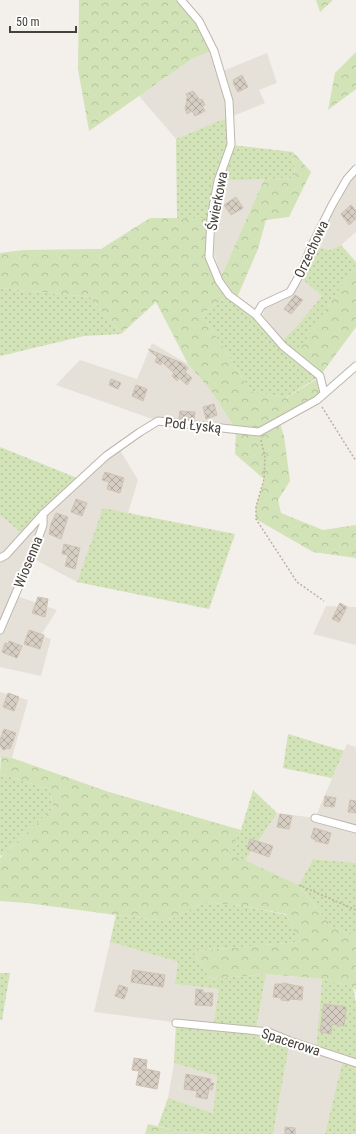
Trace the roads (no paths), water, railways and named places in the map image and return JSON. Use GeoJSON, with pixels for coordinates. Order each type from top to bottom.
{"type":"FeatureCollection","features":[{"type":"Feature","properties":{"kind":"street","name":"Świerkowa"},"geometry":{"type":"LineString","coordinates":[[181,0],[199,21],[214,51],[229,101],[231,145],[216,188],[211,218],[210,257],[219,282],[233,298],[256,315],[283,346],[320,376],[324,393]]}},
{"type":"Feature","properties":{"kind":"street","name":"Orzechowa"},"geometry":{"type":"LineString","coordinates":[[256,315],[262,305],[290,292],[332,205],[347,179],[356,169]]}},
{"type":"Feature","properties":{"kind":"street"},"geometry":{"type":"LineString","coordinates":[[324,393],[356,366]]}},
{"type":"Feature","properties":{"kind":"street","name":"Pod Łyską"},"geometry":{"type":"LineString","coordinates":[[0,558],[6,555],[43,514],[106,456],[158,421],[259,432],[317,400],[324,393]]}},
{"type":"Feature","properties":{"kind":"street","name":"Wiosenna"},"geometry":{"type":"LineString","coordinates":[[0,630],[31,558],[43,525],[43,514]]}},
{"type":"Feature","properties":{"kind":"street"},"geometry":{"type":"LineString","coordinates":[[314,818],[356,828]]}},
{"type":"Feature","properties":{"kind":"street","name":"Spacerowa"},"geometry":{"type":"LineString","coordinates":[[176,1023],[268,1032],[356,1063]]}}]}
